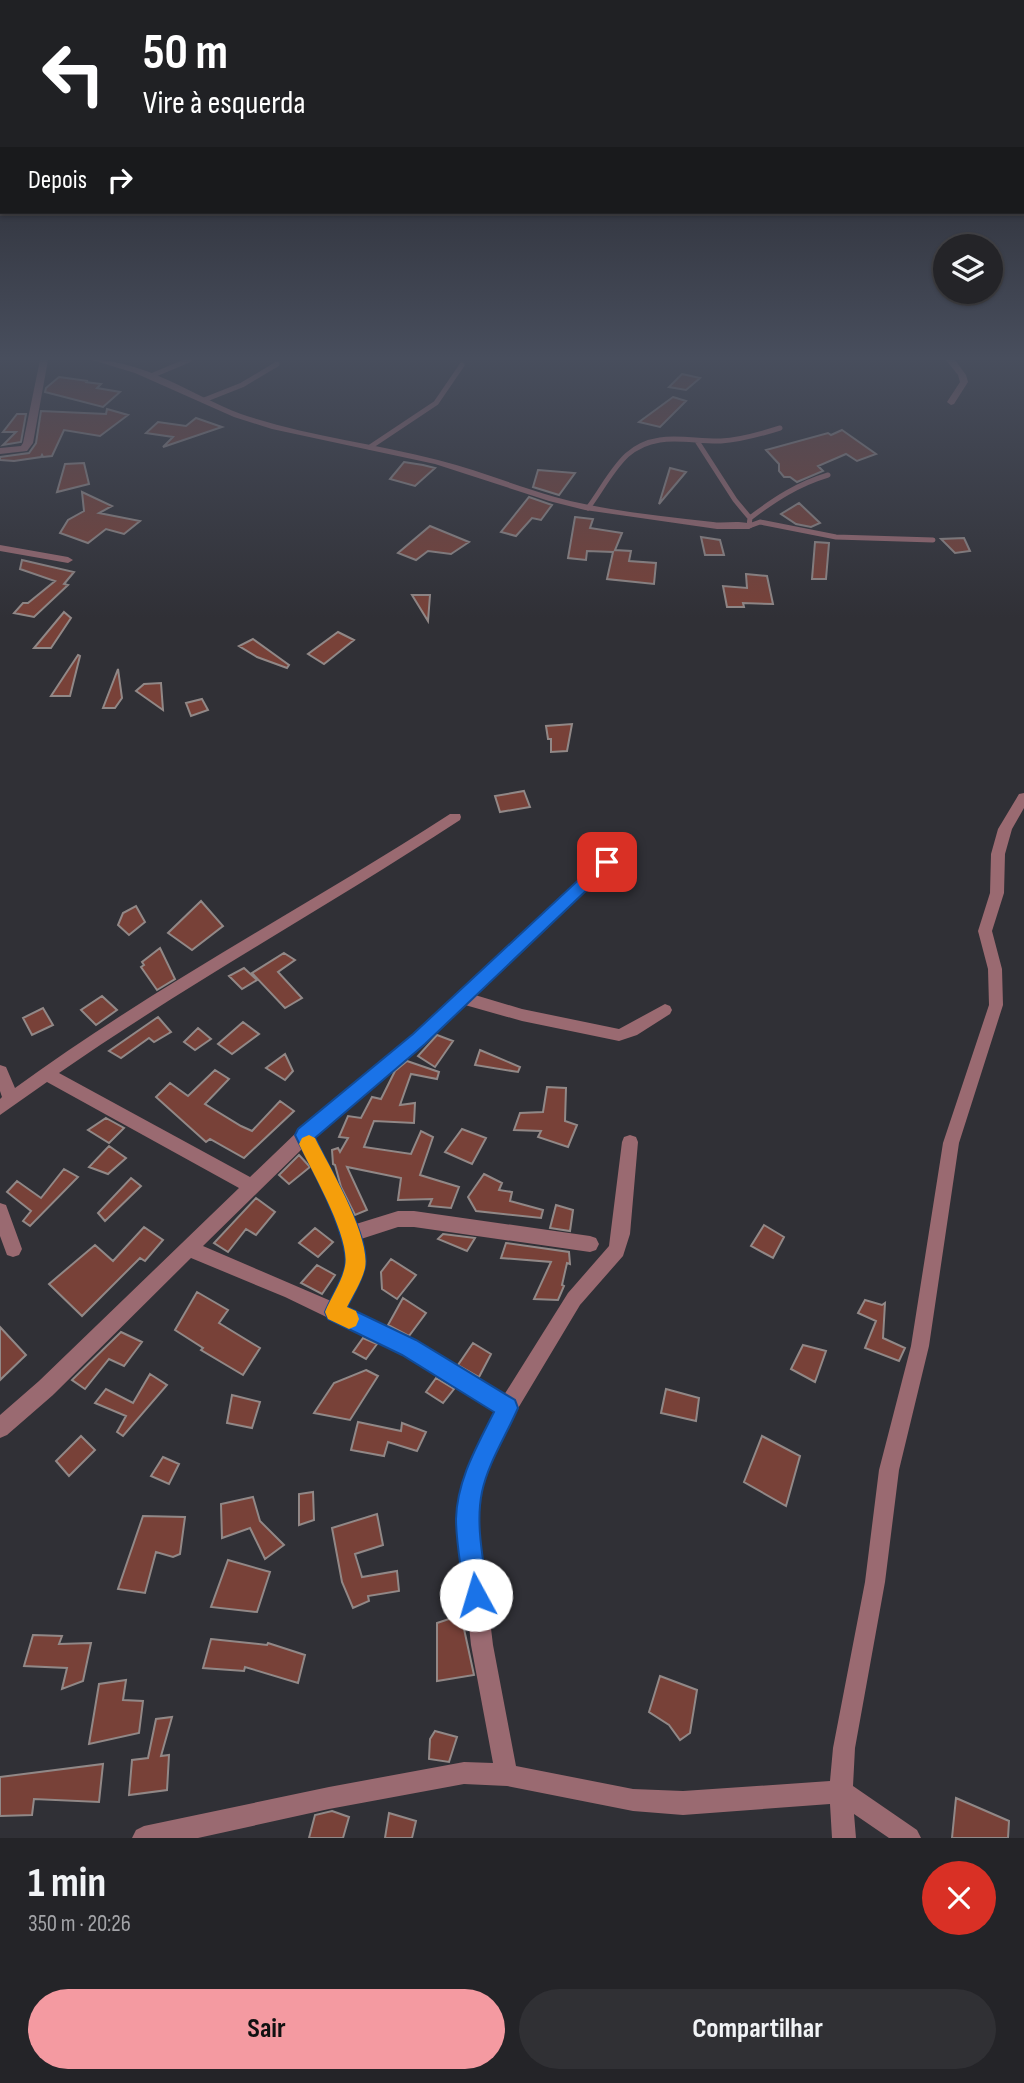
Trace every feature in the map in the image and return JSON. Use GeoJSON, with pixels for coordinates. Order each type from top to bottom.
{"type":"FeatureCollection","features":[{"type":"Feature","properties":{"kind":"street"},"geometry":{"type":"LineString","coordinates":[[0,451],[23,449],[26,446]]}},
{"type":"Feature","properties":{"kind":"street"},"geometry":{"type":"LineString","coordinates":[[364,446],[437,462],[588,508],[717,526],[750,522]]}},
{"type":"Feature","properties":{"kind":"street"},"geometry":{"type":"LineString","coordinates":[[0,548],[68,560]]}},
{"type":"Feature","properties":{"kind":"street"},"geometry":{"type":"LineString","coordinates":[[844,1838],[841,1792],[844,1748],[875,1582],[888,1470],[920,1346],[951,1143],[996,1005],[995,969],[985,931],[997,894],[998,854],[1004,829],[1024,797]]}},
{"type":"Feature","properties":{"kind":"street"},"geometry":{"type":"LineString","coordinates":[[0,1072],[6,1103],[46,1074],[455,817]]}},
{"type":"Feature","properties":{"kind":"street"},"geometry":{"type":"LineString","coordinates":[[0,1428],[189,1250],[305,1135],[419,1039],[607,862]]}},
{"type":"Feature","properties":{"kind":"street"},"geometry":{"type":"LineString","coordinates":[[463,998],[522,1015],[619,1035],[632,1031],[665,1010]]}},
{"type":"Feature","properties":{"kind":"street"},"geometry":{"type":"LineString","coordinates":[[46,1074],[252,1187]]}},
{"type":"Feature","properties":{"kind":"street"},"geometry":{"type":"LineString","coordinates":[[305,1135],[351,1234],[356,1252],[355,1269],[335,1312]]}},
{"type":"Feature","properties":{"kind":"street"},"geometry":{"type":"LineString","coordinates":[[507,1775],[482,1645],[468,1520],[471,1493],[480,1465],[507,1408],[574,1299],[617,1250],[630,1142]]}},
{"type":"Feature","properties":{"kind":"street"},"geometry":{"type":"LineString","coordinates":[[0,1211],[13,1249]]}},
{"type":"Feature","properties":{"kind":"street"},"geometry":{"type":"LineString","coordinates":[[351,1234],[398,1219],[414,1219],[590,1244]]}},
{"type":"Feature","properties":{"kind":"street"},"geometry":{"type":"LineString","coordinates":[[189,1250],[241,1269],[409,1348],[507,1408]]}},
{"type":"Feature","properties":{"kind":"street"},"geometry":{"type":"LineString","coordinates":[[144,1838],[329,1798],[464,1773],[507,1775],[633,1800],[682,1803],[841,1792],[909,1838]]}},
{"type":"Feature","properties":{"kind":"lane"},"geometry":{"type":"LineString","coordinates":[[588,508],[627,455],[639,446]]}},
{"type":"Feature","properties":{"kind":"lane"},"geometry":{"type":"LineString","coordinates":[[701,446],[713,461],[728,495],[750,522]]}},
{"type":"Feature","properties":{"kind":"lane"},"geometry":{"type":"LineString","coordinates":[[750,522],[796,484],[828,475]]}},
{"type":"Feature","properties":{"kind":"lane"},"geometry":{"type":"LineString","coordinates":[[750,522],[836,537],[933,540]]}},
{"type":"Feature","properties":{"kind":"building"},"geometry":{"type":"Polygon","coordinates":[[[34,446],[57,446],[52,456],[0,460],[0,457],[29,453],[34,446]]]}},
{"type":"Feature","properties":{"kind":"building"},"geometry":{"type":"Polygon","coordinates":[[[781,446],[864,446],[876,454],[857,461],[846,454],[818,466],[823,471],[797,482],[790,477],[784,477],[779,471],[779,464],[766,450],[781,446]]]}},
{"type":"Feature","properties":{"kind":"building"},"geometry":{"type":"Polygon","coordinates":[[[404,462],[435,468],[415,486],[390,479],[404,462]]]}},
{"type":"Feature","properties":{"kind":"building"},"geometry":{"type":"Polygon","coordinates":[[[84,463],[89,484],[57,492],[65,464],[84,463]]]}},
{"type":"Feature","properties":{"kind":"building"},"geometry":{"type":"Polygon","coordinates":[[[670,468],[686,472],[659,504],[670,468]]]}},
{"type":"Feature","properties":{"kind":"building"},"geometry":{"type":"Polygon","coordinates":[[[538,470],[575,473],[559,495],[533,487],[538,470]]]}},
{"type":"Feature","properties":{"kind":"building"},"geometry":{"type":"Polygon","coordinates":[[[82,492],[112,506],[99,513],[140,521],[124,534],[106,529],[88,543],[60,533],[68,520],[84,511],[82,492]]]}},
{"type":"Feature","properties":{"kind":"building"},"geometry":{"type":"Polygon","coordinates":[[[529,497],[552,505],[541,520],[532,518],[516,536],[501,532],[529,497]]]}},
{"type":"Feature","properties":{"kind":"building"},"geometry":{"type":"Polygon","coordinates":[[[799,503],[820,523],[811,527],[796,524],[781,514],[799,503]]]}},
{"type":"Feature","properties":{"kind":"building"},"geometry":{"type":"Polygon","coordinates":[[[575,517],[593,519],[590,528],[622,533],[615,550],[631,551],[629,561],[656,563],[654,584],[607,579],[613,552],[587,551],[586,560],[568,558],[575,517]]]}},
{"type":"Feature","properties":{"kind":"building"},"geometry":{"type":"Polygon","coordinates":[[[430,526],[469,542],[451,554],[428,551],[416,560],[398,553],[430,526]]]}},
{"type":"Feature","properties":{"kind":"building"},"geometry":{"type":"Polygon","coordinates":[[[701,537],[720,540],[724,555],[705,555],[701,537]]]}},
{"type":"Feature","properties":{"kind":"building"},"geometry":{"type":"Polygon","coordinates":[[[964,538],[970,551],[955,553],[941,539],[964,538]]]}},
{"type":"Feature","properties":{"kind":"building"},"geometry":{"type":"Polygon","coordinates":[[[815,542],[829,543],[826,579],[812,579],[815,542]]]}},
{"type":"Feature","properties":{"kind":"building"},"geometry":{"type":"Polygon","coordinates":[[[22,560],[74,572],[64,584],[68,585],[34,617],[14,613],[23,603],[28,603],[55,581],[20,569],[22,560]]]}},
{"type":"Feature","properties":{"kind":"building"},"geometry":{"type":"Polygon","coordinates":[[[746,574],[767,576],[773,604],[743,603],[744,607],[727,607],[723,586],[747,588],[746,574]]]}},
{"type":"Feature","properties":{"kind":"building"},"geometry":{"type":"Polygon","coordinates":[[[412,595],[430,595],[428,621],[412,595]]]}},
{"type":"Feature","properties":{"kind":"building"},"geometry":{"type":"Polygon","coordinates":[[[64,612],[71,618],[51,648],[34,648],[64,612]]]}},
{"type":"Feature","properties":{"kind":"building"},"geometry":{"type":"Polygon","coordinates":[[[338,632],[354,640],[324,664],[308,654],[338,632]]]}},
{"type":"Feature","properties":{"kind":"building"},"geometry":{"type":"Polygon","coordinates":[[[253,639],[289,665],[287,668],[257,657],[239,646],[253,639]]]}},
{"type":"Feature","properties":{"kind":"building"},"geometry":{"type":"Polygon","coordinates":[[[78,655],[80,656],[70,696],[51,696],[78,655]]]}},
{"type":"Feature","properties":{"kind":"building"},"geometry":{"type":"Polygon","coordinates":[[[118,669],[122,698],[115,708],[103,708],[118,669]]]}},
{"type":"Feature","properties":{"kind":"building"},"geometry":{"type":"Polygon","coordinates":[[[161,683],[163,710],[136,691],[144,684],[161,683]]]}},
{"type":"Feature","properties":{"kind":"building"},"geometry":{"type":"Polygon","coordinates":[[[202,699],[208,710],[191,716],[186,703],[202,699]]]}},
{"type":"Feature","properties":{"kind":"building"},"geometry":{"type":"Polygon","coordinates":[[[572,724],[567,751],[551,752],[551,739],[548,739],[546,726],[572,724]]]}},
{"type":"Feature","properties":{"kind":"building"},"geometry":{"type":"Polygon","coordinates":[[[524,791],[530,807],[500,812],[495,796],[524,791]]]}},
{"type":"Feature","properties":{"kind":"building"},"geometry":{"type":"Polygon","coordinates":[[[201,901],[223,926],[192,950],[168,933],[201,901]]]}},
{"type":"Feature","properties":{"kind":"building"},"geometry":{"type":"Polygon","coordinates":[[[136,906],[145,922],[129,935],[118,925],[123,913],[136,906]]]}},
{"type":"Feature","properties":{"kind":"building"},"geometry":{"type":"Polygon","coordinates":[[[160,948],[175,979],[157,990],[141,967],[144,965],[142,962],[160,948]]]}},
{"type":"Feature","properties":{"kind":"building"},"geometry":{"type":"Polygon","coordinates":[[[284,953],[295,960],[278,972],[302,998],[285,1008],[252,973],[284,953]]]}},
{"type":"Feature","properties":{"kind":"building"},"geometry":{"type":"Polygon","coordinates":[[[244,968],[257,980],[242,989],[229,976],[244,968]]]}},
{"type":"Feature","properties":{"kind":"building"},"geometry":{"type":"Polygon","coordinates":[[[102,996],[117,1010],[96,1025],[81,1010],[102,996]]]}},
{"type":"Feature","properties":{"kind":"building"},"geometry":{"type":"Polygon","coordinates":[[[43,1008],[53,1025],[32,1035],[23,1018],[43,1008]]]}},
{"type":"Feature","properties":{"kind":"building"},"geometry":{"type":"Polygon","coordinates":[[[158,1017],[171,1032],[154,1042],[149,1038],[121,1058],[109,1051],[158,1017]]]}},
{"type":"Feature","properties":{"kind":"building"},"geometry":{"type":"Polygon","coordinates":[[[243,1022],[259,1034],[232,1054],[218,1044],[243,1022]]]}},
{"type":"Feature","properties":{"kind":"building"},"geometry":{"type":"Polygon","coordinates":[[[198,1028],[211,1039],[195,1050],[184,1042],[198,1028]]]}},
{"type":"Feature","properties":{"kind":"building"},"geometry":{"type":"Polygon","coordinates":[[[437,1035],[453,1041],[435,1067],[418,1056],[437,1035]]]}},
{"type":"Feature","properties":{"kind":"building"},"geometry":{"type":"Polygon","coordinates":[[[480,1050],[520,1067],[518,1072],[475,1065],[480,1050]]]}},
{"type":"Feature","properties":{"kind":"building"},"geometry":{"type":"Polygon","coordinates":[[[285,1054],[293,1071],[285,1080],[266,1068],[285,1054]]]}},
{"type":"Feature","properties":{"kind":"building"},"geometry":{"type":"Polygon","coordinates":[[[407,1061],[439,1072],[437,1079],[411,1074],[400,1105],[415,1103],[414,1123],[374,1121],[364,1147],[411,1154],[421,1131],[433,1137],[420,1175],[459,1187],[451,1208],[429,1206],[432,1199],[398,1200],[401,1178],[347,1167],[367,1210],[355,1215],[341,1187],[333,1164],[332,1150],[338,1148],[340,1152],[348,1138],[339,1137],[348,1116],[361,1118],[372,1097],[381,1099],[395,1071],[407,1061]]]}},
{"type":"Feature","properties":{"kind":"building"},"geometry":{"type":"Polygon","coordinates":[[[215,1070],[229,1079],[205,1104],[241,1126],[252,1131],[280,1101],[294,1111],[244,1158],[210,1139],[206,1142],[156,1097],[170,1083],[188,1096],[215,1070]]]}},
{"type":"Feature","properties":{"kind":"building"},"geometry":{"type":"Polygon","coordinates":[[[547,1087],[566,1088],[565,1121],[577,1125],[568,1147],[538,1137],[541,1131],[514,1130],[520,1113],[543,1112],[547,1087]]]}},
{"type":"Feature","properties":{"kind":"building"},"geometry":{"type":"Polygon","coordinates":[[[106,1118],[124,1128],[109,1143],[88,1130],[106,1118]]]}},
{"type":"Feature","properties":{"kind":"building"},"geometry":{"type":"Polygon","coordinates":[[[462,1129],[486,1138],[472,1164],[445,1152],[462,1129]]]}},
{"type":"Feature","properties":{"kind":"building"},"geometry":{"type":"Polygon","coordinates":[[[109,1146],[126,1158],[108,1174],[89,1167],[109,1146]]]}},
{"type":"Feature","properties":{"kind":"building"},"geometry":{"type":"Polygon","coordinates":[[[299,1155],[310,1167],[289,1184],[279,1175],[299,1155]]]}},
{"type":"Feature","properties":{"kind":"building"},"geometry":{"type":"Polygon","coordinates":[[[64,1169],[78,1177],[30,1226],[23,1221],[31,1211],[7,1192],[17,1181],[41,1198],[64,1169]]]}},
{"type":"Feature","properties":{"kind":"building"},"geometry":{"type":"Polygon","coordinates":[[[484,1174],[502,1183],[499,1190],[512,1192],[510,1201],[543,1210],[541,1218],[476,1211],[468,1197],[484,1174]]]}},
{"type":"Feature","properties":{"kind":"building"},"geometry":{"type":"Polygon","coordinates":[[[131,1178],[141,1186],[105,1221],[98,1213],[131,1178]]]}},
{"type":"Feature","properties":{"kind":"building"},"geometry":{"type":"Polygon","coordinates":[[[256,1198],[275,1212],[256,1235],[246,1229],[228,1252],[214,1243],[256,1198]]]}},
{"type":"Feature","properties":{"kind":"building"},"geometry":{"type":"Polygon","coordinates":[[[556,1205],[573,1210],[570,1231],[550,1228],[556,1205]]]}},
{"type":"Feature","properties":{"kind":"building"},"geometry":{"type":"Polygon","coordinates":[[[764,1225],[784,1237],[773,1258],[751,1246],[764,1225]]]}},
{"type":"Feature","properties":{"kind":"building"},"geometry":{"type":"Polygon","coordinates":[[[144,1227],[163,1240],[145,1261],[140,1258],[82,1316],[49,1284],[95,1245],[113,1261],[144,1227]]]}},
{"type":"Feature","properties":{"kind":"building"},"geometry":{"type":"Polygon","coordinates":[[[315,1228],[333,1242],[318,1257],[299,1243],[315,1228]]]}},
{"type":"Feature","properties":{"kind":"building"},"geometry":{"type":"Polygon","coordinates":[[[443,1234],[475,1238],[467,1251],[438,1239],[443,1234]]]}},
{"type":"Feature","properties":{"kind":"building"},"geometry":{"type":"Polygon","coordinates":[[[506,1243],[569,1252],[570,1264],[567,1263],[562,1285],[564,1286],[558,1300],[534,1299],[551,1262],[501,1258],[506,1243]]]}},
{"type":"Feature","properties":{"kind":"building"},"geometry":{"type":"Polygon","coordinates":[[[391,1259],[416,1275],[397,1299],[382,1289],[381,1272],[391,1259]]]}},
{"type":"Feature","properties":{"kind":"building"},"geometry":{"type":"Polygon","coordinates":[[[317,1265],[335,1275],[322,1294],[301,1283],[317,1265]]]}},
{"type":"Feature","properties":{"kind":"building"},"geometry":{"type":"Polygon","coordinates":[[[197,1292],[228,1310],[219,1323],[260,1348],[243,1375],[201,1350],[203,1348],[175,1330],[197,1292]]]}},
{"type":"Feature","properties":{"kind":"building"},"geometry":{"type":"Polygon","coordinates":[[[403,1298],[426,1313],[409,1336],[388,1325],[403,1298]]]}},
{"type":"Feature","properties":{"kind":"building"},"geometry":{"type":"Polygon","coordinates":[[[865,1300],[882,1305],[885,1303],[883,1338],[905,1348],[899,1361],[865,1348],[876,1321],[858,1313],[865,1300]]]}},
{"type":"Feature","properties":{"kind":"building"},"geometry":{"type":"Polygon","coordinates":[[[0,1327],[26,1355],[0,1380],[0,1327]]]}},
{"type":"Feature","properties":{"kind":"building"},"geometry":{"type":"Polygon","coordinates":[[[121,1332],[142,1342],[124,1366],[109,1359],[85,1389],[72,1380],[121,1332]]]}},
{"type":"Feature","properties":{"kind":"building"},"geometry":{"type":"Polygon","coordinates":[[[363,1338],[377,1344],[366,1359],[353,1352],[363,1338]]]}},
{"type":"Feature","properties":{"kind":"building"},"geometry":{"type":"Polygon","coordinates":[[[473,1343],[491,1354],[479,1377],[458,1365],[473,1343]]]}},
{"type":"Feature","properties":{"kind":"building"},"geometry":{"type":"Polygon","coordinates":[[[803,1345],[826,1351],[815,1382],[791,1369],[803,1345]]]}},
{"type":"Feature","properties":{"kind":"building"},"geometry":{"type":"Polygon","coordinates":[[[366,1370],[378,1376],[350,1420],[314,1413],[334,1383],[366,1370]]]}},
{"type":"Feature","properties":{"kind":"building"},"geometry":{"type":"Polygon","coordinates":[[[150,1374],[167,1385],[123,1436],[117,1432],[126,1416],[95,1403],[106,1389],[133,1403],[150,1374]]]}},
{"type":"Feature","properties":{"kind":"building"},"geometry":{"type":"Polygon","coordinates":[[[436,1378],[454,1389],[443,1403],[426,1392],[436,1378]]]}},
{"type":"Feature","properties":{"kind":"building"},"geometry":{"type":"Polygon","coordinates":[[[666,1389],[699,1398],[696,1421],[661,1413],[666,1389]]]}},
{"type":"Feature","properties":{"kind":"building"},"geometry":{"type":"Polygon","coordinates":[[[232,1395],[260,1402],[252,1428],[227,1423],[232,1395]]]}},
{"type":"Feature","properties":{"kind":"building"},"geometry":{"type":"Polygon","coordinates":[[[358,1422],[401,1431],[402,1423],[426,1432],[417,1451],[388,1442],[384,1456],[351,1450],[358,1422]]]}},
{"type":"Feature","properties":{"kind":"building"},"geometry":{"type":"Polygon","coordinates":[[[81,1436],[95,1450],[69,1476],[56,1461],[81,1436]]]}},
{"type":"Feature","properties":{"kind":"building"},"geometry":{"type":"Polygon","coordinates":[[[762,1436],[800,1456],[786,1506],[744,1482],[762,1436]]]}},
{"type":"Feature","properties":{"kind":"building"},"geometry":{"type":"Polygon","coordinates":[[[163,1457],[179,1464],[169,1484],[151,1476],[163,1457]]]}},
{"type":"Feature","properties":{"kind":"building"},"geometry":{"type":"Polygon","coordinates":[[[313,1492],[314,1520],[299,1525],[299,1494],[313,1492]]]}},
{"type":"Feature","properties":{"kind":"building"},"geometry":{"type":"Polygon","coordinates":[[[253,1497],[260,1521],[284,1545],[265,1559],[250,1528],[222,1538],[221,1504],[253,1497]]]}},
{"type":"Feature","properties":{"kind":"building"},"geometry":{"type":"Polygon","coordinates":[[[377,1514],[383,1545],[355,1554],[362,1577],[397,1571],[399,1591],[368,1596],[369,1601],[353,1608],[342,1582],[332,1528],[377,1514]]]}},
{"type":"Feature","properties":{"kind":"building"},"geometry":{"type":"Polygon","coordinates":[[[143,1516],[185,1517],[180,1554],[173,1557],[156,1552],[145,1593],[118,1589],[143,1516]]]}},
{"type":"Feature","properties":{"kind":"building"},"geometry":{"type":"Polygon","coordinates":[[[228,1560],[270,1572],[257,1612],[211,1607],[228,1560]]]}},
{"type":"Feature","properties":{"kind":"building"},"geometry":{"type":"Polygon","coordinates":[[[461,1615],[474,1675],[437,1681],[437,1623],[461,1615]]]}},
{"type":"Feature","properties":{"kind":"building"},"geometry":{"type":"Polygon","coordinates":[[[33,1635],[62,1636],[59,1644],[91,1643],[83,1681],[62,1689],[67,1668],[24,1666],[33,1635]]]}},
{"type":"Feature","properties":{"kind":"building"},"geometry":{"type":"Polygon","coordinates":[[[211,1639],[268,1643],[305,1655],[298,1683],[245,1667],[244,1671],[203,1668],[211,1639]]]}},
{"type":"Feature","properties":{"kind":"building"},"geometry":{"type":"Polygon","coordinates":[[[660,1676],[697,1690],[690,1733],[680,1740],[669,1725],[649,1712],[660,1676]]]}},
{"type":"Feature","properties":{"kind":"building"},"geometry":{"type":"Polygon","coordinates":[[[126,1680],[123,1700],[143,1701],[139,1733],[89,1744],[99,1684],[126,1680]]]}},
{"type":"Feature","properties":{"kind":"building"},"geometry":{"type":"Polygon","coordinates":[[[172,1717],[161,1756],[169,1755],[167,1790],[129,1795],[132,1760],[148,1758],[156,1719],[172,1717]]]}},
{"type":"Feature","properties":{"kind":"building"},"geometry":{"type":"Polygon","coordinates":[[[435,1731],[457,1737],[449,1762],[429,1759],[430,1739],[435,1731]]]}},
{"type":"Feature","properties":{"kind":"building"},"geometry":{"type":"Polygon","coordinates":[[[103,1764],[99,1802],[34,1799],[32,1815],[0,1816],[0,1777],[103,1764]]]}},
{"type":"Feature","properties":{"kind":"building"},"geometry":{"type":"Polygon","coordinates":[[[956,1798],[1009,1821],[1008,1838],[952,1838],[956,1798]]]}},
{"type":"Feature","properties":{"kind":"building"},"geometry":{"type":"Polygon","coordinates":[[[332,1811],[349,1817],[343,1838],[309,1838],[315,1815],[332,1811]]]}},
{"type":"Feature","properties":{"kind":"building"},"geometry":{"type":"Polygon","coordinates":[[[389,1813],[416,1821],[412,1838],[385,1838],[389,1813]]]}},
{"type":"Feature","properties":{"kind":"slow traffic"},"geometry":{"type":"LineString","coordinates":[[309,1144],[351,1234],[356,1252],[355,1269],[335,1312],[349,1319]]}},
{"type":"Feature","properties":{"kind":"route"},"geometry":{"type":"LineString","coordinates":[[476,1595],[468,1520],[471,1493],[480,1465],[507,1408],[409,1348],[335,1312],[355,1269],[356,1252],[351,1234],[305,1135],[419,1039],[607,862]]}}]}
